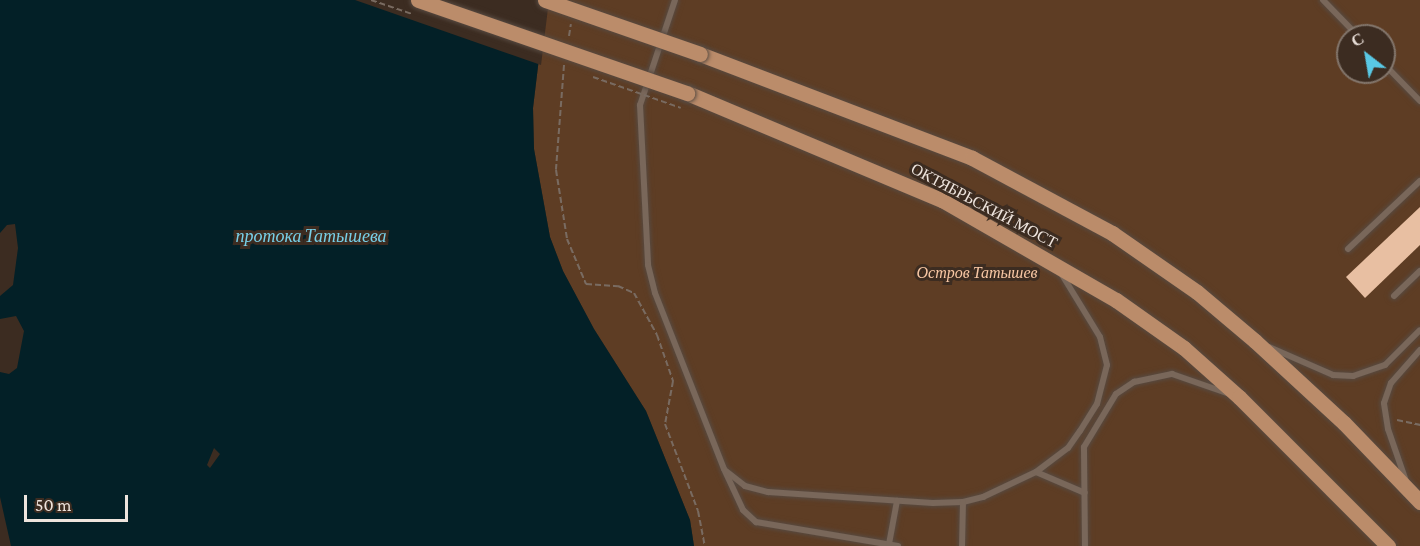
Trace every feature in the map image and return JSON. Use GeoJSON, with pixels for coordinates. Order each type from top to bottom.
{"type":"FeatureCollection","features":[{"type":"Feature","properties":{"kind":"main road","name":"ОКТЯБРЬСКИЙ МОСТ"},"geometry":{"type":"LineString","coordinates":[[418,0],[687,93],[942,200],[1054,263],[1116,300],[1184,348],[1324,478],[1388,546]]}},
{"type":"Feature","properties":{"kind":"main road","name":"ОКТЯБРЬСКИЙ МОСТ"},"geometry":{"type":"LineString","coordinates":[[545,0],[700,54],[972,158],[1112,233],[1197,292],[1255,341],[1344,423],[1420,502]]}},
{"type":"Feature","properties":{"kind":"lane"},"geometry":{"type":"LineString","coordinates":[[675,0],[640,105],[648,265],[655,294],[724,469],[742,510],[756,522],[898,546]]}},
{"type":"Feature","properties":{"kind":"lane"},"geometry":{"type":"LineString","coordinates":[[1323,0],[1346,24]]}},
{"type":"Feature","properties":{"kind":"lane"},"geometry":{"type":"LineString","coordinates":[[1396,76],[1420,101]]}},
{"type":"Feature","properties":{"kind":"lane"},"geometry":{"type":"LineString","coordinates":[[1348,249],[1420,181]]}},
{"type":"Feature","properties":{"kind":"lane"},"geometry":{"type":"LineString","coordinates":[[724,469],[752,489],[897,501],[963,502],[1036,472],[1068,448],[1080,430],[1097,404],[1107,365],[1100,337],[1054,263]]}},
{"type":"Feature","properties":{"kind":"lane"},"geometry":{"type":"LineString","coordinates":[[1394,296],[1420,271]]}},
{"type":"Feature","properties":{"kind":"lane"},"geometry":{"type":"LineString","coordinates":[[1255,341],[1333,375],[1353,376],[1385,365],[1420,330]]}},
{"type":"Feature","properties":{"kind":"lane"},"geometry":{"type":"LineString","coordinates":[[1409,490],[1388,429],[1384,403],[1396,376],[1420,350]]}},
{"type":"Feature","properties":{"kind":"lane"},"geometry":{"type":"LineString","coordinates":[[1085,546],[1086,442],[1111,400],[1123,388],[1145,378],[1172,374],[1239,397]]}},
{"type":"Feature","properties":{"kind":"lane"},"geometry":{"type":"LineString","coordinates":[[1036,472],[1085,493]]}},
{"type":"Feature","properties":{"kind":"lane"},"geometry":{"type":"LineString","coordinates":[[889,544],[897,501]]}},
{"type":"Feature","properties":{"kind":"lane"},"geometry":{"type":"LineString","coordinates":[[962,546],[963,502]]}},
{"type":"Feature","properties":{"kind":"path"},"geometry":{"type":"LineString","coordinates":[[567,44],[571,22]]}},
{"type":"Feature","properties":{"kind":"path"},"geometry":{"type":"LineString","coordinates":[[566,55],[556,170],[567,239],[586,284],[618,286],[634,293],[657,335],[673,381],[664,424],[695,504],[705,546]]}},
{"type":"Feature","properties":{"kind":"path"},"geometry":{"type":"LineString","coordinates":[[1391,419],[1420,425]]}},
{"type":"Feature","properties":{"kind":"green space","name":"Остров Татышев"},"geometry":{"type":"Polygon","coordinates":[[[546,0],[1420,0],[1420,546],[694,546],[690,520],[646,411],[594,329],[563,271],[550,237],[534,149],[533,108],[546,0]]]}},
{"type":"Feature","properties":{"kind":"water","name":"протока Татышева"},"geometry":{"type":"Polygon","coordinates":[[[0,0],[546,0],[533,108],[534,149],[550,237],[563,271],[594,329],[646,411],[690,520],[694,546],[11,546],[0,497],[0,372],[9,374],[17,368],[24,331],[16,316],[0,319],[0,296],[13,285],[18,248],[15,224],[7,225],[0,233],[0,0]],[[214,448],[207,465],[210,468],[220,454],[214,448]]]}},
{"type":"Feature","properties":{"kind":"pier"},"geometry":{"type":"Polygon","coordinates":[[[355,0],[549,0],[541,65],[355,0]]]}},
{"type":"Feature","properties":{"kind":"building"},"geometry":{"type":"Polygon","coordinates":[[[1420,207],[1420,245],[1365,298],[1346,277],[1420,207]]]}}]}
